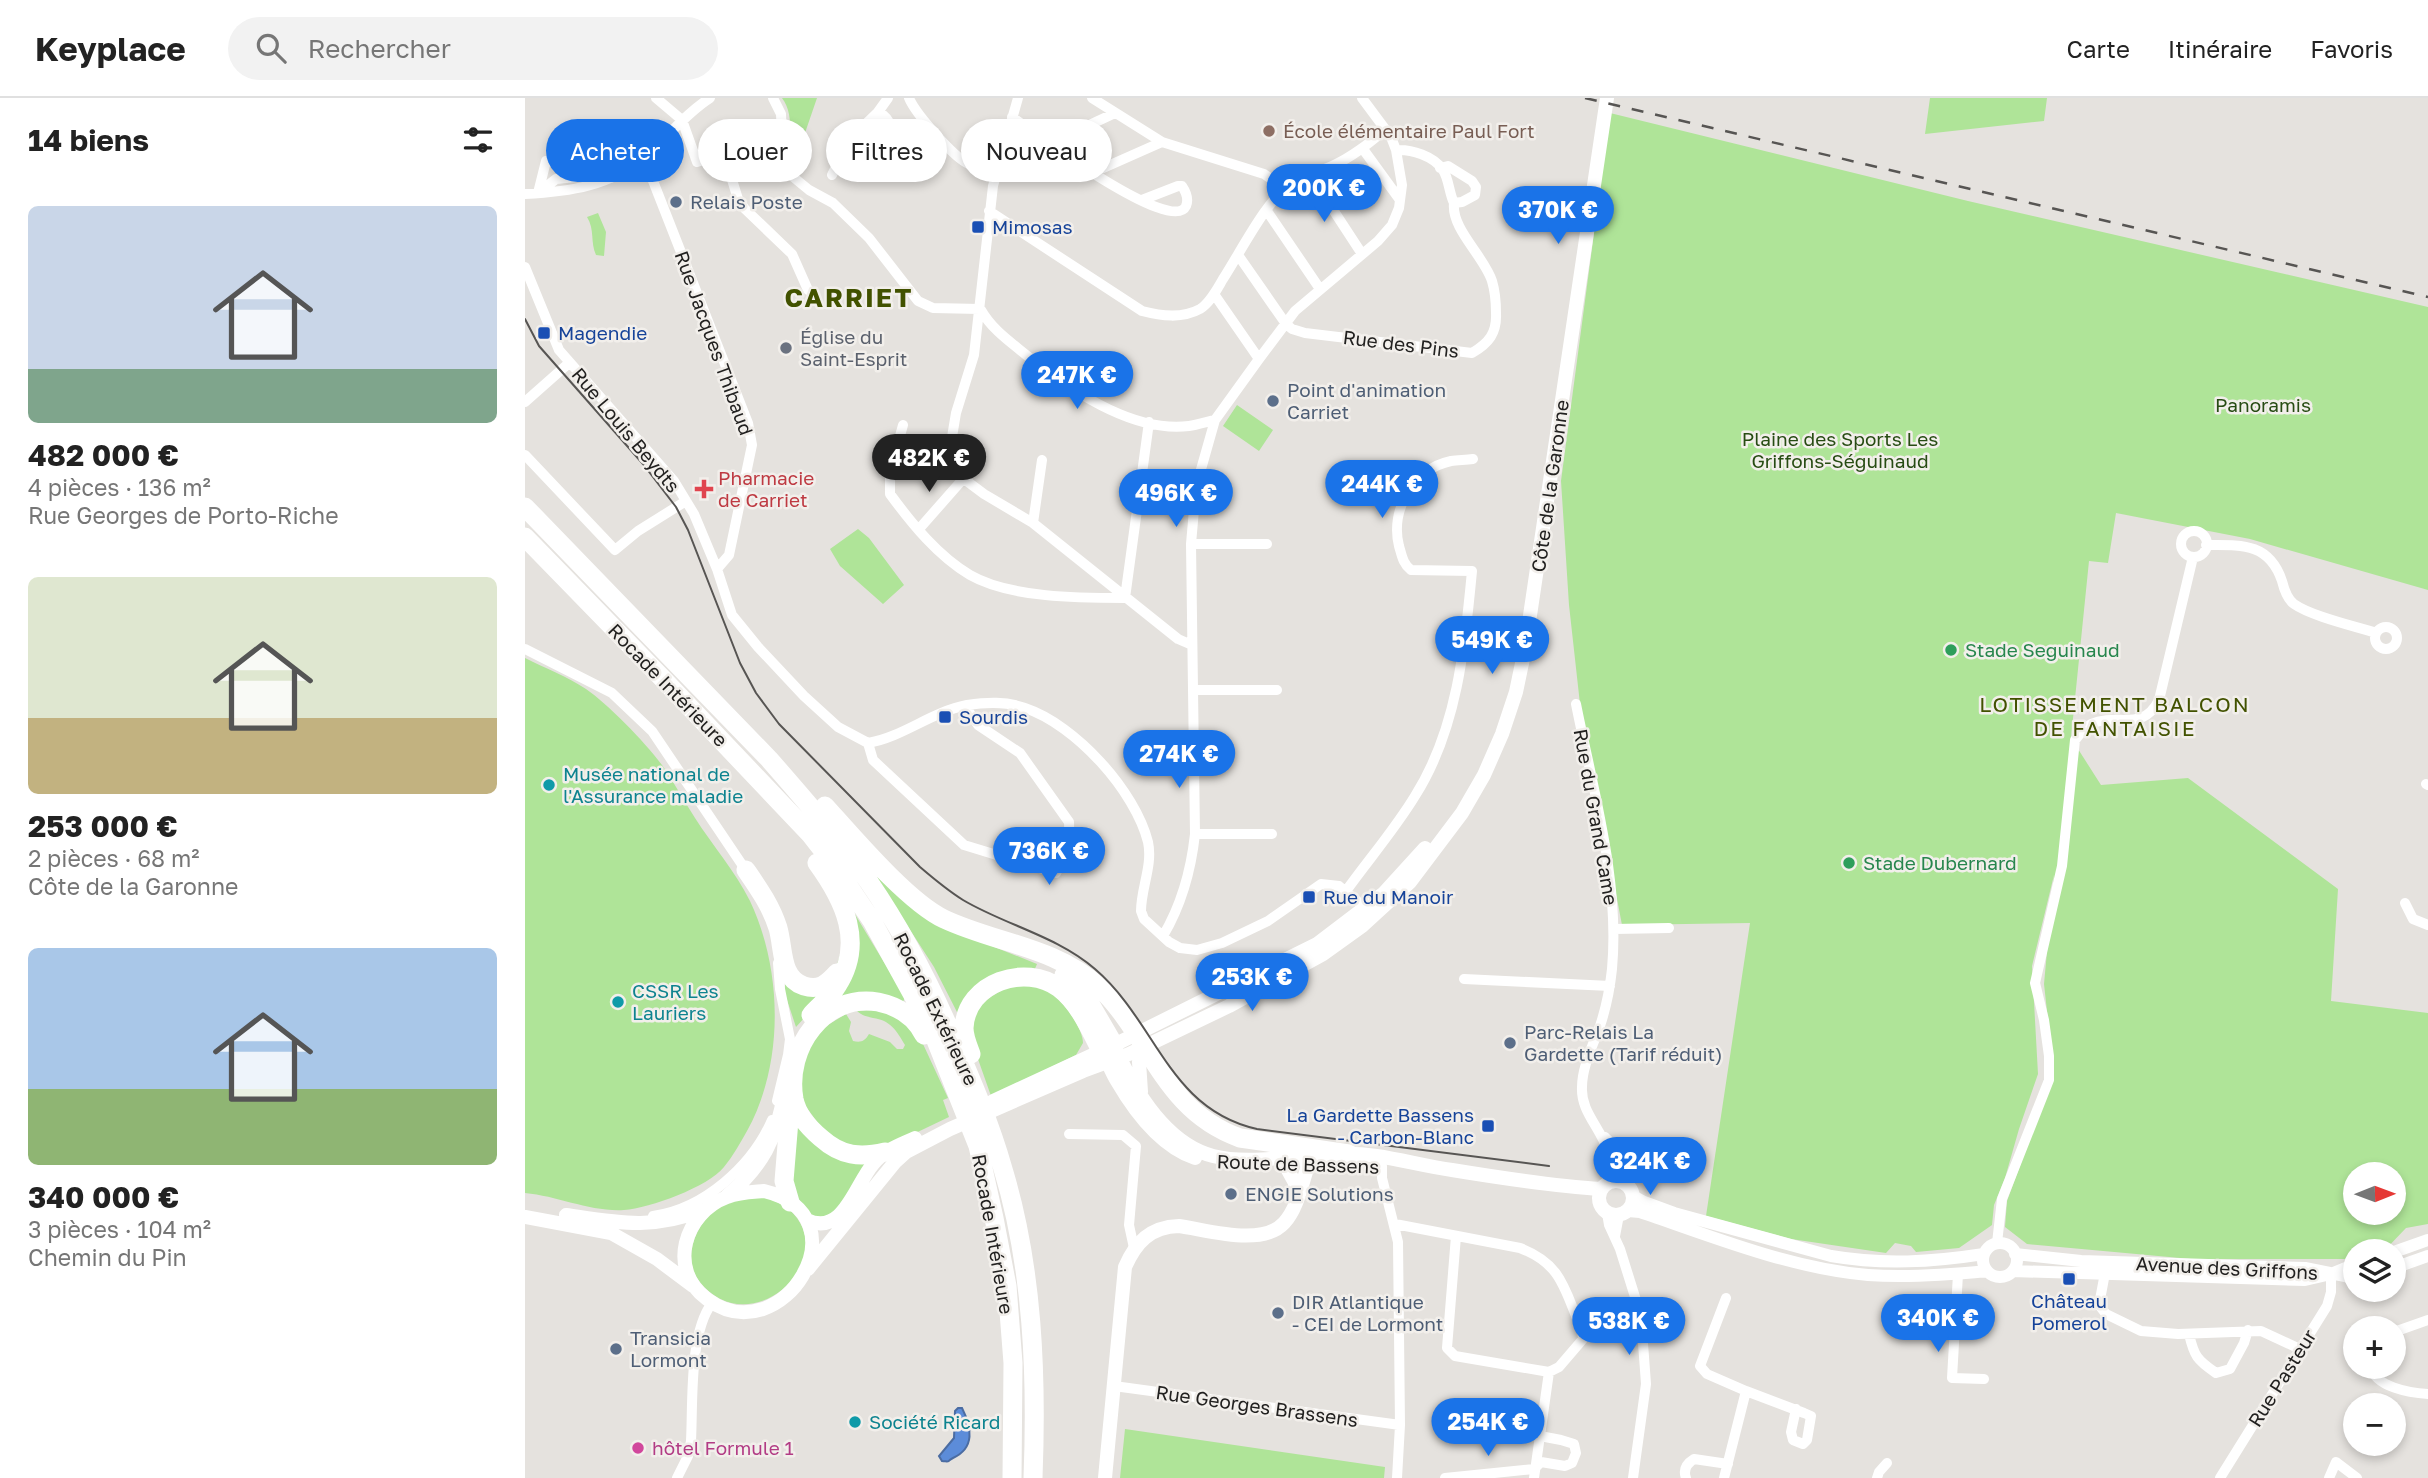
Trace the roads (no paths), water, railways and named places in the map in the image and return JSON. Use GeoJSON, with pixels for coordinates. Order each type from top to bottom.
{"type":"FeatureCollection","features":[{"type":"Feature","properties":{"kind":"highway","name":"Rocade Extérieure"},"geometry":{"type":"LineString","coordinates":[[525,507],[769,759],[844,848],[888,912],[925,976],[994,1171],[1014,1213],[1031,1323],[1033,1478]]}},
{"type":"Feature","properties":{"kind":"highway","name":"Rocade Intérieure"},"geometry":{"type":"LineString","coordinates":[[525,537],[810,834],[835,866],[889,948],[930,1028],[964,1084]]}},
{"type":"Feature","properties":{"kind":"highway"},"geometry":{"type":"LineString","coordinates":[[664,680],[801,841],[825,873],[848,915],[849,955],[844,975],[836,989],[797,1034],[788,1055]]}},
{"type":"Feature","properties":{"kind":"highway"},"geometry":{"type":"LineString","coordinates":[[769,759],[801,778],[923,906],[943,919],[1069,978],[1081,990],[1103,1024],[1111,1055]]}},
{"type":"Feature","properties":{"kind":"highway"},"geometry":{"type":"LineString","coordinates":[[746,870],[766,899],[778,929],[786,970],[797,984],[818,988],[832,978],[849,955]]}},
{"type":"Feature","properties":{"kind":"highway"},"geometry":{"type":"LineString","coordinates":[[943,919],[1057,958],[1078,970],[1099,987],[1122,1014],[1189,1109],[1223,1132],[1261,1143],[1349,1154]]}},
{"type":"Feature","properties":{"kind":"highway"},"geometry":{"type":"LineString","coordinates":[[964,1084],[964,1028],[967,1012],[981,993],[999,981],[1016,976],[1034,976],[1061,989],[1111,1055]]}},
{"type":"Feature","properties":{"kind":"highway"},"geometry":{"type":"LineString","coordinates":[[790,1202],[784,1181],[784,1168],[797,1056],[805,1038],[817,1021],[828,1012],[856,1001],[892,1004],[909,1016],[964,1084]]}},
{"type":"Feature","properties":{"kind":"highway"},"geometry":{"type":"LineString","coordinates":[[1103,1024],[1144,1035]]}},
{"type":"Feature","properties":{"kind":"highway"},"geometry":{"type":"LineString","coordinates":[[793,1081],[795,1101],[803,1118],[827,1144],[844,1154],[858,1157],[885,1152]]}},
{"type":"Feature","properties":{"kind":"highway","name":"Rocade Intérieure"},"geometry":{"type":"LineString","coordinates":[[994,1171],[1013,1363],[1011,1472]]}},
{"type":"Feature","properties":{"kind":"main road","name":"Côte de la Garonne"},"geometry":{"type":"LineString","coordinates":[[1111,1055],[1355,923],[1365,909],[1428,845],[1454,808],[1475,771],[1493,732],[1507,690],[1522,612],[1597,98]]}},
{"type":"Feature","properties":{"kind":"main road","name":"Côte de la Garonne"},"geometry":{"type":"LineString","coordinates":[[1144,1035],[1271,983],[1323,954],[1355,923],[1410,881],[1462,813],[1484,775],[1516,692],[1533,601],[1607,98]]}},
{"type":"Feature","properties":{"kind":"main road"},"geometry":{"type":"LineString","coordinates":[[1141,1094],[1139,1062],[1144,1035]]}},
{"type":"Feature","properties":{"kind":"main road"},"geometry":{"type":"LineString","coordinates":[[525,1211],[607,1220],[620,1224],[660,1222],[686,1217],[726,1197],[753,1171],[771,1143],[783,1097],[788,1055]]}},
{"type":"Feature","properties":{"kind":"main road"},"geometry":{"type":"LineString","coordinates":[[525,1217],[611,1233],[657,1259],[712,1303],[740,1312],[764,1308],[791,1293],[807,1269],[906,1152],[950,1129],[1080,1073],[1089,1065],[1111,1055]]}},
{"type":"Feature","properties":{"kind":"main road"},"geometry":{"type":"LineString","coordinates":[[1111,1055],[1174,1134],[1193,1149],[1215,1156],[1239,1159],[1349,1154],[1546,1182],[1566,1187],[1613,1211]]}},
{"type":"Feature","properties":{"kind":"main road"},"geometry":{"type":"LineString","coordinates":[[807,1220],[821,1224],[836,1220],[869,1169],[885,1152],[1111,1055]]}},
{"type":"Feature","properties":{"kind":"main road","name":"Route de Bassens"},"geometry":{"type":"LineString","coordinates":[[1111,1055],[1117,1081],[1160,1138],[1176,1150],[1214,1164],[1349,1162],[1451,1170]]}},
{"type":"Feature","properties":{"kind":"main road"},"geometry":{"type":"LineString","coordinates":[[1080,1073],[1117,1081]]}},
{"type":"Feature","properties":{"kind":"main road"},"geometry":{"type":"LineString","coordinates":[[1284,1163],[1295,1183],[1294,1206]]}},
{"type":"Feature","properties":{"kind":"main road"},"geometry":{"type":"LineString","coordinates":[[1105,1478],[1125,1267],[1134,1248],[1147,1234],[1168,1227],[1179,1226],[1249,1236],[1272,1233],[1285,1222],[1294,1206],[1309,1163]]}},
{"type":"Feature","properties":{"kind":"main road"},"geometry":{"type":"LineString","coordinates":[[1610,1184],[1613,1211]]}},
{"type":"Feature","properties":{"kind":"main road"},"geometry":{"type":"LineString","coordinates":[[1566,1187],[1610,1184],[1629,1186],[1633,1196],[1613,1211]]}},
{"type":"Feature","properties":{"kind":"main road"},"geometry":{"type":"LineString","coordinates":[[726,1197],[764,1191],[781,1195],[790,1202],[807,1220],[813,1243],[807,1269]]}},
{"type":"Feature","properties":{"kind":"main road"},"geometry":{"type":"LineString","coordinates":[[694,1286],[686,1270],[683,1255],[689,1230],[705,1209]]}},
{"type":"Feature","properties":{"kind":"street"},"geometry":{"type":"LineString","coordinates":[[656,98],[681,119]]}},
{"type":"Feature","properties":{"kind":"street"},"geometry":{"type":"LineString","coordinates":[[773,98],[781,114],[783,157],[792,176],[809,190],[833,203],[869,238],[918,301],[933,308],[980,309]]}},
{"type":"Feature","properties":{"kind":"street"},"geometry":{"type":"LineString","coordinates":[[871,119],[888,98]]}},
{"type":"Feature","properties":{"kind":"street"},"geometry":{"type":"LineString","coordinates":[[909,98],[915,110],[961,159]]}},
{"type":"Feature","properties":{"kind":"street"},"geometry":{"type":"LineString","coordinates":[[1015,119],[1012,117],[1018,98]]}},
{"type":"Feature","properties":{"kind":"street"},"geometry":{"type":"LineString","coordinates":[[1093,98],[1162,142],[1265,174],[1285,189]]}},
{"type":"Feature","properties":{"kind":"street"},"geometry":{"type":"LineString","coordinates":[[1163,936],[1173,919],[1192,867],[1195,834],[1191,544],[1196,487],[1215,419],[1259,359],[1295,311],[1363,254],[1392,225],[1402,185],[1396,150],[1362,98]]}},
{"type":"Feature","properties":{"kind":"street"},"geometry":{"type":"LineString","coordinates":[[683,119],[705,99]]}},
{"type":"Feature","properties":{"kind":"street"},"geometry":{"type":"LineString","coordinates":[[878,112],[887,119]]}},
{"type":"Feature","properties":{"kind":"street"},"geometry":{"type":"LineString","coordinates":[[1102,119],[1115,113]]}},
{"type":"Feature","properties":{"kind":"street"},"geometry":{"type":"LineString","coordinates":[[684,126],[697,162],[710,158],[719,160],[729,170],[739,200],[792,254],[808,290]]}},
{"type":"Feature","properties":{"kind":"street"},"geometry":{"type":"LineString","coordinates":[[989,211],[1142,311],[1157,315],[1182,316],[1201,309],[1214,294],[1267,211],[1285,189],[1294,181],[1311,176],[1363,149],[1385,130]]}},
{"type":"Feature","properties":{"kind":"street"},"geometry":{"type":"LineString","coordinates":[[1112,164],[1162,142]]}},
{"type":"Feature","properties":{"kind":"street"},"geometry":{"type":"LineString","coordinates":[[1363,149],[1399,200]]}},
{"type":"Feature","properties":{"kind":"street"},"geometry":{"type":"LineString","coordinates":[[1396,150],[1422,155],[1440,168],[1448,166],[1472,181],[1476,187],[1472,197],[1454,203]]}},
{"type":"Feature","properties":{"kind":"street"},"geometry":{"type":"LineString","coordinates":[[538,193],[546,161]]}},
{"type":"Feature","properties":{"kind":"street","name":"Rue des Pins"},"geometry":{"type":"LineString","coordinates":[[1286,324],[1305,333],[1389,341],[1412,347],[1472,353],[1483,346],[1493,335],[1496,322],[1494,289],[1485,265],[1455,218],[1454,203],[1440,168]]}},
{"type":"Feature","properties":{"kind":"street"},"geometry":{"type":"LineString","coordinates":[[1311,176],[1363,254]]}},
{"type":"Feature","properties":{"kind":"street"},"geometry":{"type":"LineString","coordinates":[[525,194],[538,193],[551,182]]}},
{"type":"Feature","properties":{"kind":"street","name":"Rue Jacques Thibaud"},"geometry":{"type":"LineString","coordinates":[[654,182],[751,435],[752,445],[729,555],[717,569]]}},
{"type":"Feature","properties":{"kind":"street"},"geometry":{"type":"LineString","coordinates":[[994,182],[974,355],[956,413],[947,461],[949,467],[1033,523],[1178,639],[1192,645]]}},
{"type":"Feature","properties":{"kind":"street"},"geometry":{"type":"LineString","coordinates":[[1109,182],[1142,200]]}},
{"type":"Feature","properties":{"kind":"street"},"geometry":{"type":"LineString","coordinates":[[1267,211],[1320,289]]}},
{"type":"Feature","properties":{"kind":"street"},"geometry":{"type":"LineString","coordinates":[[1238,255],[1286,324]]}},
{"type":"Feature","properties":{"kind":"street","name":"Rue Louis Beydts"},"geometry":{"type":"LineString","coordinates":[[525,267],[552,337],[569,363],[674,481],[686,501],[706,541],[732,615],[804,696],[836,725],[868,743]]}},
{"type":"Feature","properties":{"kind":"street"},"geometry":{"type":"LineString","coordinates":[[1214,294],[1259,359]]}},
{"type":"Feature","properties":{"kind":"street"},"geometry":{"type":"LineString","coordinates":[[980,309],[987,321],[1002,335],[1060,382],[1113,411],[1149,422],[1188,427],[1215,419]]}},
{"type":"Feature","properties":{"kind":"street"},"geometry":{"type":"LineString","coordinates":[[525,402],[569,363]]}},
{"type":"Feature","properties":{"kind":"street"},"geometry":{"type":"LineString","coordinates":[[1125,598],[1149,422]]}},
{"type":"Feature","properties":{"kind":"street"},"geometry":{"type":"LineString","coordinates":[[903,425],[890,472],[890,494],[943,555],[971,576],[1001,587],[1029,592],[1125,598]]}},
{"type":"Feature","properties":{"kind":"street"},"geometry":{"type":"LineString","coordinates":[[525,455],[615,550],[686,501]]}},
{"type":"Feature","properties":{"kind":"street"},"geometry":{"type":"LineString","coordinates":[[1355,923],[1348,894],[1416,796],[1445,732],[1459,669],[1470,598],[1472,571],[1411,570],[1405,566],[1398,540],[1398,513],[1410,488],[1422,476],[1448,462],[1472,459]]}},
{"type":"Feature","properties":{"kind":"street"},"geometry":{"type":"LineString","coordinates":[[1033,523],[1042,460]]}},
{"type":"Feature","properties":{"kind":"street"},"geometry":{"type":"LineString","coordinates":[[919,529],[963,478]]}},
{"type":"Feature","properties":{"kind":"street"},"geometry":{"type":"LineString","coordinates":[[2193,532],[2201,534],[2206,545],[2204,552],[2193,557],[2183,550],[2181,542],[2186,535],[2193,532]]}},
{"type":"Feature","properties":{"kind":"street"},"geometry":{"type":"LineString","coordinates":[[1191,544],[1267,544]]}},
{"type":"Feature","properties":{"kind":"street"},"geometry":{"type":"LineString","coordinates":[[2206,545],[2241,545],[2265,554],[2274,564],[2292,603],[2376,633]]}},
{"type":"Feature","properties":{"kind":"street"},"geometry":{"type":"LineString","coordinates":[[1997,1244],[2002,1199],[2049,1080],[2044,1020],[2035,984],[2062,866],[2075,740],[2087,726],[2100,721],[2139,719],[2152,712],[2159,700],[2193,557]]}},
{"type":"Feature","properties":{"kind":"street"},"geometry":{"type":"LineString","coordinates":[[525,649],[612,694],[652,731],[746,870],[761,900],[778,956],[780,989],[788,1025],[788,1055],[772,1121],[755,1152],[739,1170],[702,1197],[673,1212],[607,1220]]}},
{"type":"Feature","properties":{"kind":"street"},"geometry":{"type":"LineString","coordinates":[[1193,690],[1277,690]]}},
{"type":"Feature","properties":{"kind":"street"},"geometry":{"type":"LineString","coordinates":[[965,706],[978,725],[1020,753],[1034,769],[1044,788],[1069,822],[1070,832],[1061,865],[1056,873],[964,845],[873,760],[868,743],[884,740],[925,719],[965,706],[993,702],[1010,704],[1044,716],[1071,734],[1131,801],[1141,819],[1149,846],[1141,911],[1144,919],[1180,948],[1196,950],[1222,943],[1268,921],[1321,884],[1332,884],[1365,909]]}},
{"type":"Feature","properties":{"kind":"street","name":"Rue du Grand Came"},"geometry":{"type":"LineString","coordinates":[[1576,704],[1606,852],[1614,929],[1610,986],[1581,1085],[1583,1100],[1604,1136],[1616,1150],[1621,1166],[1610,1184]]}},
{"type":"Feature","properties":{"kind":"street"},"geometry":{"type":"LineString","coordinates":[[1195,834],[1272,834]]}},
{"type":"Feature","properties":{"kind":"street"},"geometry":{"type":"LineString","coordinates":[[2405,903],[2413,919],[2428,925]]}},
{"type":"Feature","properties":{"kind":"street"},"geometry":{"type":"LineString","coordinates":[[1614,929],[1669,928]]}},
{"type":"Feature","properties":{"kind":"street"},"geometry":{"type":"LineString","coordinates":[[1464,979],[1610,986]]}},
{"type":"Feature","properties":{"kind":"street"},"geometry":{"type":"LineString","coordinates":[[1069,1134],[1123,1135],[1136,1146],[1129,1225],[1134,1248]]}},
{"type":"Feature","properties":{"kind":"street"},"geometry":{"type":"LineString","coordinates":[[1382,1166],[1382,1178],[1398,1242],[1400,1425],[1397,1478]]}},
{"type":"Feature","properties":{"kind":"street"},"geometry":{"type":"LineString","coordinates":[[1633,1196],[1674,1213],[1857,1261],[1912,1263],[1984,1254]]}},
{"type":"Feature","properties":{"kind":"street"},"geometry":{"type":"LineString","coordinates":[[1633,1478],[1646,1384],[1645,1352],[1641,1316],[1609,1225],[1613,1211],[1644,1213],[1747,1249],[1838,1271],[1898,1277],[1987,1272],[2000,1277],[2013,1271],[2016,1265],[2015,1254],[2008,1246],[1997,1244],[1989,1247],[1984,1254],[1983,1263],[1987,1272]]}},
{"type":"Feature","properties":{"kind":"street"},"geometry":{"type":"LineString","coordinates":[[1395,1224],[1520,1248],[1551,1265],[1560,1278],[1582,1330],[1583,1339],[1564,1362],[1549,1372],[1455,1356],[1447,1348],[1456,1236]]}},
{"type":"Feature","properties":{"kind":"street"},"geometry":{"type":"LineString","coordinates":[[2406,1248],[2428,1240]]}},
{"type":"Feature","properties":{"kind":"street","name":"Avenue des Griffons"},"geometry":{"type":"LineString","coordinates":[[2015,1254],[2105,1273],[2305,1280],[2331,1274]]}},
{"type":"Feature","properties":{"kind":"street"},"geometry":{"type":"LineString","coordinates":[[2406,1264],[2428,1256]]}},
{"type":"Feature","properties":{"kind":"street","name":"Avenue des Griffons"},"geometry":{"type":"LineString","coordinates":[[2013,1271],[2063,1265],[2305,1268],[2331,1274]]}},
{"type":"Feature","properties":{"kind":"street"},"geometry":{"type":"LineString","coordinates":[[2331,1274],[2343,1269]]}},
{"type":"Feature","properties":{"kind":"street"},"geometry":{"type":"LineString","coordinates":[[2105,1273],[2099,1305],[2106,1314],[2141,1331],[2157,1334],[2261,1331],[2300,1349]]}},
{"type":"Feature","properties":{"kind":"street"},"geometry":{"type":"LineString","coordinates":[[1958,1274],[1952,1378],[1984,1379]]}},
{"type":"Feature","properties":{"kind":"street"},"geometry":{"type":"LineString","coordinates":[[2331,1274],[2343,1276]]}},
{"type":"Feature","properties":{"kind":"street","name":"Rue Pasteur"},"geometry":{"type":"LineString","coordinates":[[2220,1478],[2327,1306],[2331,1292],[2331,1274]]}},
{"type":"Feature","properties":{"kind":"street"},"geometry":{"type":"LineString","coordinates":[[1726,1298],[1700,1366],[1707,1374],[1796,1409]]}},
{"type":"Feature","properties":{"kind":"street"},"geometry":{"type":"LineString","coordinates":[[677,1478],[688,1456],[691,1441],[698,1333],[703,1315],[712,1303]]}},
{"type":"Feature","properties":{"kind":"street"},"geometry":{"type":"LineString","coordinates":[[2406,1328],[2428,1320]]}},
{"type":"Feature","properties":{"kind":"street"},"geometry":{"type":"LineString","coordinates":[[2189,1334],[2198,1361],[2216,1373],[2230,1369],[2248,1330]]}},
{"type":"Feature","properties":{"kind":"street"},"geometry":{"type":"LineString","coordinates":[[1534,1473],[1549,1372]]}},
{"type":"Feature","properties":{"kind":"street"},"geometry":{"type":"LineString","coordinates":[[2378,1379],[2385,1384],[2428,1394]]}},
{"type":"Feature","properties":{"kind":"street","name":"Rue Georges Brassens"},"geometry":{"type":"LineString","coordinates":[[1114,1386],[1400,1425]]}},
{"type":"Feature","properties":{"kind":"street"},"geometry":{"type":"LineString","coordinates":[[1724,1478],[1746,1391]]}},
{"type":"Feature","properties":{"kind":"street"},"geometry":{"type":"LineString","coordinates":[[1534,1473],[1541,1462],[1565,1466],[1572,1463],[1576,1454],[1574,1444],[1540,1436]]}},
{"type":"Feature","properties":{"kind":"street"},"geometry":{"type":"LineString","coordinates":[[1686,1478],[1684,1473],[1687,1463],[1693,1459],[1728,1464]]}},
{"type":"Feature","properties":{"kind":"street"},"geometry":{"type":"LineString","coordinates":[[2329,1478],[2336,1462],[2357,1478]]}},
{"type":"Feature","properties":{"kind":"street"},"geometry":{"type":"LineString","coordinates":[[1877,1478],[1887,1463]]}},
{"type":"Feature","properties":{"kind":"street"},"geometry":{"type":"LineString","coordinates":[[1445,1478],[1534,1473]]}},
{"type":"Feature","properties":{"kind":"water"},"geometry":{"type":"Polygon","coordinates":[[[962,1408],[970,1437],[960,1454],[948,1461],[942,1461],[939,1456],[954,1438],[955,1411],[962,1408]]]}},
{"type":"Feature","properties":{"kind":"tram line"},"geometry":{"type":"LineString","coordinates":[[525,319],[539,346],[643,464],[676,507],[688,530],[740,663],[756,693],[779,724],[920,867],[941,884],[979,909],[1048,939],[1095,969],[1116,990],[1183,1084],[1203,1103],[1227,1119],[1257,1129],[1549,1166]]}},
{"type":"Feature","properties":{"kind":"railway"},"geometry":{"type":"LineString","coordinates":[[1585,98],[2428,297]]}},
{"type":"Feature","properties":{"kind":"place","name":"École élémentaire Paul Fort"},"geometry":{"type":"Point","coordinates":[1269,131]}},
{"type":"Feature","properties":{"kind":"place","name":"Relais Poste"},"geometry":{"type":"Point","coordinates":[676,202]}},
{"type":"Feature","properties":{"kind":"place","name":"Mimosas"},"geometry":{"type":"Point","coordinates":[978,227]}},
{"type":"Feature","properties":{"kind":"place","name":"Magendie"},"geometry":{"type":"Point","coordinates":[544,333]}},
{"type":"Feature","properties":{"kind":"place","name":"Église du Saint-Esprit"},"geometry":{"type":"Point","coordinates":[786,348]}},
{"type":"Feature","properties":{"kind":"place","name":"Point d'animation Carriet"},"geometry":{"type":"Point","coordinates":[1273,401]}},
{"type":"Feature","properties":{"kind":"place","name":"Pharmacie de Carriet"},"geometry":{"type":"Point","coordinates":[704,489]}},
{"type":"Feature","properties":{"kind":"place","name":"Stade Seguinaud"},"geometry":{"type":"Point","coordinates":[1951,650]}},
{"type":"Feature","properties":{"kind":"place","name":"Sourdis"},"geometry":{"type":"Point","coordinates":[945,717]}},
{"type":"Feature","properties":{"kind":"place","name":"Musée national de l'Assurance maladie"},"geometry":{"type":"Point","coordinates":[549,785]}},
{"type":"Feature","properties":{"kind":"place","name":"Stade Dubernard"},"geometry":{"type":"Point","coordinates":[1849,863]}},
{"type":"Feature","properties":{"kind":"place","name":"Rue du Manoir"},"geometry":{"type":"Point","coordinates":[1309,897]}},
{"type":"Feature","properties":{"kind":"place","name":"CSSR Les Lauriers"},"geometry":{"type":"Point","coordinates":[618,1002]}},
{"type":"Feature","properties":{"kind":"place","name":"Parc-Relais La Gardette (Tarif réduit)"},"geometry":{"type":"Point","coordinates":[1510,1043]}},
{"type":"Feature","properties":{"kind":"place","name":"La Gardette Bassens - Carbon-Blanc"},"geometry":{"type":"Point","coordinates":[1488,1126]}},
{"type":"Feature","properties":{"kind":"place","name":"ENGIE Solutions"},"geometry":{"type":"Point","coordinates":[1231,1194]}},
{"type":"Feature","properties":{"kind":"place","name":"Château Pomerol"},"geometry":{"type":"Point","coordinates":[2069,1279]}},
{"type":"Feature","properties":{"kind":"place","name":"DIR Atlantique - CEI de Lormont"},"geometry":{"type":"Point","coordinates":[1278,1313]}},
{"type":"Feature","properties":{"kind":"place","name":"Transicia Lormont"},"geometry":{"type":"Point","coordinates":[616,1349]}},
{"type":"Feature","properties":{"kind":"place","name":"Société Ricard"},"geometry":{"type":"Point","coordinates":[855,1422]}},
{"type":"Feature","properties":{"kind":"place","name":"hôtel Formule 1"},"geometry":{"type":"Point","coordinates":[638,1448]}},
{"type":"Feature","properties":{"kind":"district","name":"CARRIET"},"geometry":{"type":"Point","coordinates":[849,298]}},
{"type":"Feature","properties":{"kind":"district","name":"LOTISSEMENT BALCON DE FANTAISIE"},"geometry":{"type":"Point","coordinates":[2115,717]}},
{"type":"Feature","properties":{"kind":"park label","name":"Panoramis"},"geometry":{"type":"Point","coordinates":[2263,405]}},
{"type":"Feature","properties":{"kind":"park label","name":"Plaine des Sports Les Griffons-Séguinaud"},"geometry":{"type":"Point","coordinates":[1840,450]}}]}
